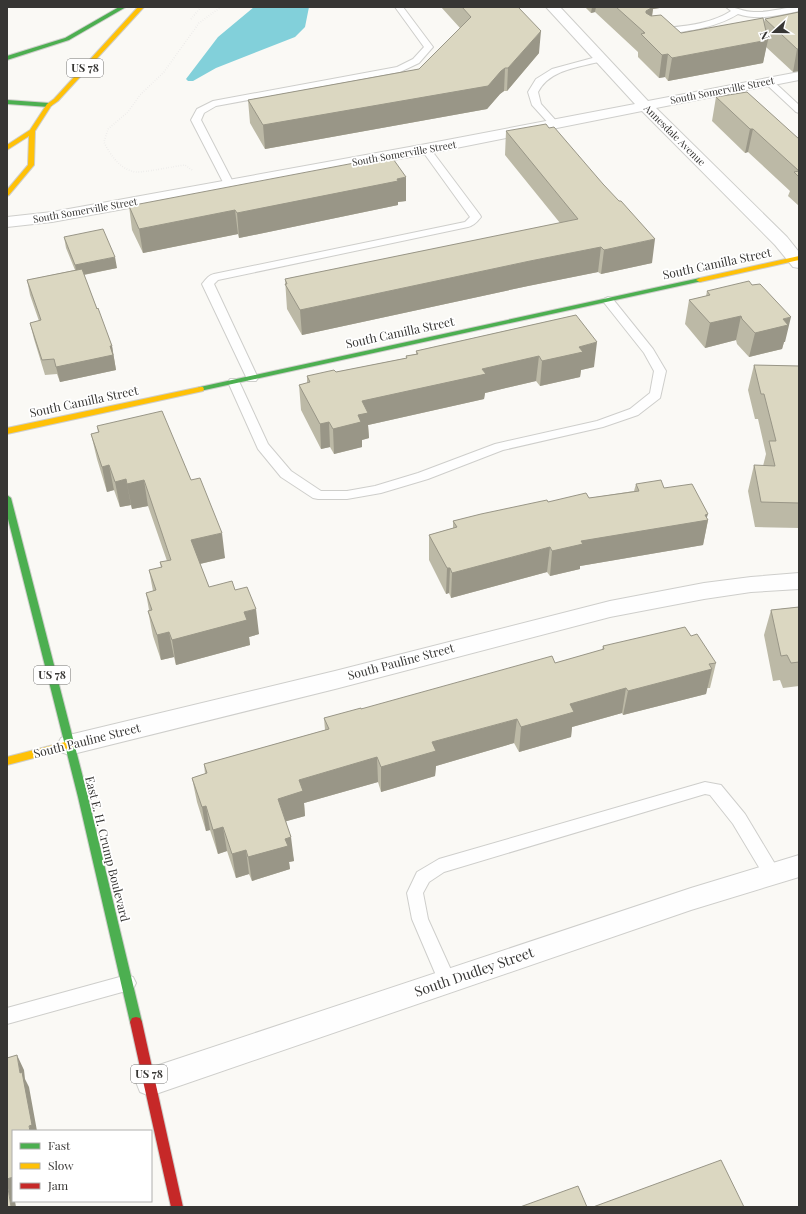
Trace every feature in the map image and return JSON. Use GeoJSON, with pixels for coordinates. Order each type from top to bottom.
{"type":"FeatureCollection","features":[{"type":"Feature","properties":{"kind":"main road"},"geometry":{"type":"LineString","coordinates":[[7,58],[67,39],[123,7]]}},
{"type":"Feature","properties":{"kind":"main road","name":"US 78"},"geometry":{"type":"LineString","coordinates":[[7,148],[32,131],[49,106],[141,7]]}},
{"type":"Feature","properties":{"kind":"main road"},"geometry":{"type":"LineString","coordinates":[[7,102],[49,106]]}},
{"type":"Feature","properties":{"kind":"main road"},"geometry":{"type":"LineString","coordinates":[[7,194],[31,165],[32,131]]}},
{"type":"Feature","properties":{"kind":"main road","name":"South Camilla Street"},"geometry":{"type":"LineString","coordinates":[[7,431],[798,260]]}},
{"type":"Feature","properties":{"kind":"main road","name":"East E. H. Crump Boulevard"},"geometry":{"type":"LineString","coordinates":[[7,498],[83,797],[150,1082],[177,1207]]}},
{"type":"Feature","properties":{"kind":"main road","name":"South Pauline Street"},"geometry":{"type":"LineString","coordinates":[[7,761],[69,745]]}},
{"type":"Feature","properties":{"kind":"street","name":"Annesdale Avenue"},"geometry":{"type":"LineString","coordinates":[[553,7],[645,106],[781,241],[798,260]]}},
{"type":"Feature","properties":{"kind":"street","name":"South Somerville Street"},"geometry":{"type":"LineString","coordinates":[[7,222],[52,216],[426,149],[799,76]]}},
{"type":"Feature","properties":{"kind":"street","name":"South Pauline Street"},"geometry":{"type":"LineString","coordinates":[[69,745],[368,671],[536,627],[635,604],[704,590],[799,582]]}},
{"type":"Feature","properties":{"kind":"street","name":"South Dudley Street"},"geometry":{"type":"LineString","coordinates":[[150,1082],[691,899],[799,866]]}},
{"type":"Feature","properties":{"kind":"lane"},"geometry":{"type":"LineString","coordinates":[[229,184],[196,120],[200,110],[213,104],[400,68],[416,61],[429,47],[399,7]]}},
{"type":"Feature","properties":{"kind":"lane"},"geometry":{"type":"LineString","coordinates":[[648,34],[713,23],[728,18],[733,10],[748,15],[799,8]]}},
{"type":"Feature","properties":{"kind":"lane"},"geometry":{"type":"LineString","coordinates":[[554,124],[537,105],[533,92],[540,81],[555,71],[600,59]]}},
{"type":"Feature","properties":{"kind":"lane"},"geometry":{"type":"LineString","coordinates":[[769,82],[799,110]]}},
{"type":"Feature","properties":{"kind":"lane"},"geometry":{"type":"LineString","coordinates":[[252,378],[208,284],[214,277],[468,224],[476,217],[426,149]]}},
{"type":"Feature","properties":{"kind":"lane"},"geometry":{"type":"LineString","coordinates":[[234,382],[262,446],[286,474],[318,495],[348,495],[376,490],[423,476],[499,447],[599,424],[634,412],[656,395],[660,371],[649,352],[608,300]]}},
{"type":"Feature","properties":{"kind":"lane"},"geometry":{"type":"LineString","coordinates":[[447,981],[420,919],[415,893],[423,878],[439,866],[705,788],[715,790],[739,818],[772,874]]}},
{"type":"Feature","properties":{"kind":"lane"},"geometry":{"type":"LineString","coordinates":[[7,1016],[127,983]]}},
{"type":"Feature","properties":{"kind":"path"},"geometry":{"type":"LineString","coordinates":[[191,19],[201,7]]}},
{"type":"Feature","properties":{"kind":"path"},"geometry":{"type":"LineString","coordinates":[[202,189],[192,169],[185,165],[135,172],[120,165],[108,151],[104,142],[108,129],[128,112],[140,95],[164,72],[200,23],[221,7]]}},
{"type":"Feature","properties":{"kind":"water"},"geometry":{"type":"Polygon","coordinates":[[[254,7],[309,7],[305,27],[295,37],[216,68],[193,81],[188,81],[186,79],[218,37],[254,7]]]}},
{"type":"Feature","properties":{"kind":"building"},"geometry":{"type":"Polygon","coordinates":[[[462,7],[518,7],[541,31],[508,68],[501,71],[488,86],[263,125],[248,100],[419,69],[471,17],[462,7]]]}},
{"type":"Feature","properties":{"kind":"building"},"geometry":{"type":"Polygon","coordinates":[[[616,7],[653,7],[646,11],[646,13],[651,16],[661,15],[681,33],[763,18],[768,40],[672,58],[668,54],[662,55],[641,34],[645,33],[616,7]]]}},
{"type":"Feature","properties":{"kind":"building"},"geometry":{"type":"Polygon","coordinates":[[[799,12],[799,49],[797,49],[765,19],[799,12]]]}},
{"type":"Feature","properties":{"kind":"building"},"geometry":{"type":"Polygon","coordinates":[[[747,92],[799,139],[799,171],[753,129],[750,129],[716,97],[747,92]]]}},
{"type":"Feature","properties":{"kind":"building"},"geometry":{"type":"Polygon","coordinates":[[[546,124],[549,128],[554,127],[603,184],[619,201],[621,201],[655,239],[604,250],[601,247],[530,261],[300,310],[285,284],[287,284],[285,279],[578,219],[506,131],[546,124]]]}},
{"type":"Feature","properties":{"kind":"building"},"geometry":{"type":"Polygon","coordinates":[[[391,156],[406,177],[397,179],[398,181],[237,213],[235,210],[139,229],[129,206],[391,156]]]}},
{"type":"Feature","properties":{"kind":"building"},"geometry":{"type":"Polygon","coordinates":[[[799,171],[799,177],[794,172],[799,171]]]}},
{"type":"Feature","properties":{"kind":"building"},"geometry":{"type":"Polygon","coordinates":[[[103,229],[115,257],[75,265],[64,237],[103,229]]]}},
{"type":"Feature","properties":{"kind":"building"},"geometry":{"type":"Polygon","coordinates":[[[82,269],[112,346],[110,346],[113,355],[56,367],[54,359],[42,360],[30,323],[41,320],[27,280],[82,269]]]}},
{"type":"Feature","properties":{"kind":"building"},"geometry":{"type":"Polygon","coordinates":[[[749,281],[752,285],[760,284],[791,317],[783,319],[788,325],[755,333],[741,316],[710,323],[689,300],[710,295],[707,291],[749,281]]]}},
{"type":"Feature","properties":{"kind":"building"},"geometry":{"type":"Polygon","coordinates":[[[576,315],[597,342],[579,347],[583,352],[542,361],[539,356],[482,369],[486,374],[362,401],[368,413],[358,415],[361,422],[333,429],[329,422],[320,424],[299,385],[310,382],[307,376],[334,370],[336,372],[407,358],[406,356],[418,354],[416,351],[576,315]]]}},
{"type":"Feature","properties":{"kind":"building"},"geometry":{"type":"Polygon","coordinates":[[[754,365],[799,366],[799,503],[761,502],[754,465],[775,466],[769,441],[776,441],[764,394],[761,394],[754,365]]]}},
{"type":"Feature","properties":{"kind":"building"},"geometry":{"type":"Polygon","coordinates":[[[162,411],[191,480],[200,478],[222,533],[191,540],[209,587],[232,581],[235,590],[247,587],[256,609],[244,612],[247,620],[172,640],[169,632],[157,635],[148,611],[152,610],[146,593],[156,590],[149,570],[162,567],[160,562],[171,560],[144,480],[127,484],[126,479],[115,482],[109,465],[102,467],[91,434],[99,432],[97,426],[162,411]]]}},
{"type":"Feature","properties":{"kind":"building"},"geometry":{"type":"Polygon","coordinates":[[[661,480],[664,488],[692,484],[708,514],[705,515],[708,520],[581,541],[583,544],[552,551],[550,547],[452,573],[450,568],[447,568],[429,535],[457,527],[453,521],[481,514],[547,500],[548,502],[586,493],[589,498],[639,491],[636,484],[661,480]]]}},
{"type":"Feature","properties":{"kind":"building"},"geometry":{"type":"Polygon","coordinates":[[[799,607],[799,662],[791,663],[787,655],[781,656],[771,610],[799,607]]]}},
{"type":"Feature","properties":{"kind":"building"},"geometry":{"type":"Polygon","coordinates":[[[685,627],[691,636],[697,634],[716,663],[709,664],[712,669],[628,691],[626,688],[570,704],[574,712],[521,727],[517,719],[432,742],[436,751],[381,767],[377,757],[299,780],[303,791],[278,799],[291,837],[285,839],[288,846],[248,857],[246,850],[232,854],[223,827],[213,830],[206,806],[202,807],[192,778],[207,773],[204,764],[329,729],[324,718],[552,656],[555,663],[604,649],[603,646],[685,627]]]}},
{"type":"Feature","properties":{"kind":"building"},"geometry":{"type":"Polygon","coordinates":[[[17,1055],[20,1073],[22,1072],[32,1125],[29,1126],[30,1130],[12,1130],[12,1177],[7,1179],[7,1058],[17,1055]]]}},
{"type":"Feature","properties":{"kind":"building"},"geometry":{"type":"Polygon","coordinates":[[[721,1160],[744,1207],[593,1207],[721,1160]]]}},
{"type":"Feature","properties":{"kind":"building"},"geometry":{"type":"Polygon","coordinates":[[[7,1182],[11,1207],[7,1207],[7,1182]]]}},
{"type":"Feature","properties":{"kind":"building"},"geometry":{"type":"Polygon","coordinates":[[[578,1186],[587,1207],[520,1207],[578,1186]]]}},
{"type":"Feature","properties":{"kind":"traffic: fast"},"geometry":{"type":"LineString","coordinates":[[7,58],[67,39],[123,7]]}},
{"type":"Feature","properties":{"kind":"traffic: fast"},"geometry":{"type":"LineString","coordinates":[[7,102],[49,105]]}},
{"type":"Feature","properties":{"kind":"traffic: fast"},"geometry":{"type":"LineString","coordinates":[[200,389],[700,280]]}},
{"type":"Feature","properties":{"kind":"traffic: fast"},"geometry":{"type":"LineString","coordinates":[[7,498],[83,797],[136,1022]]}},
{"type":"Feature","properties":{"kind":"traffic: slow"},"geometry":{"type":"LineString","coordinates":[[7,148],[32,131],[49,105],[56,100],[141,7]]}},
{"type":"Feature","properties":{"kind":"traffic: slow"},"geometry":{"type":"LineString","coordinates":[[7,194],[31,165],[32,131]]}},
{"type":"Feature","properties":{"kind":"traffic: slow"},"geometry":{"type":"LineString","coordinates":[[700,280],[799,258]]}},
{"type":"Feature","properties":{"kind":"traffic: slow"},"geometry":{"type":"LineString","coordinates":[[7,431],[200,389]]}},
{"type":"Feature","properties":{"kind":"traffic: slow"},"geometry":{"type":"LineString","coordinates":[[7,761],[69,745]]}},
{"type":"Feature","properties":{"kind":"traffic: jam"},"geometry":{"type":"LineString","coordinates":[[136,1022],[177,1207]]}}]}
